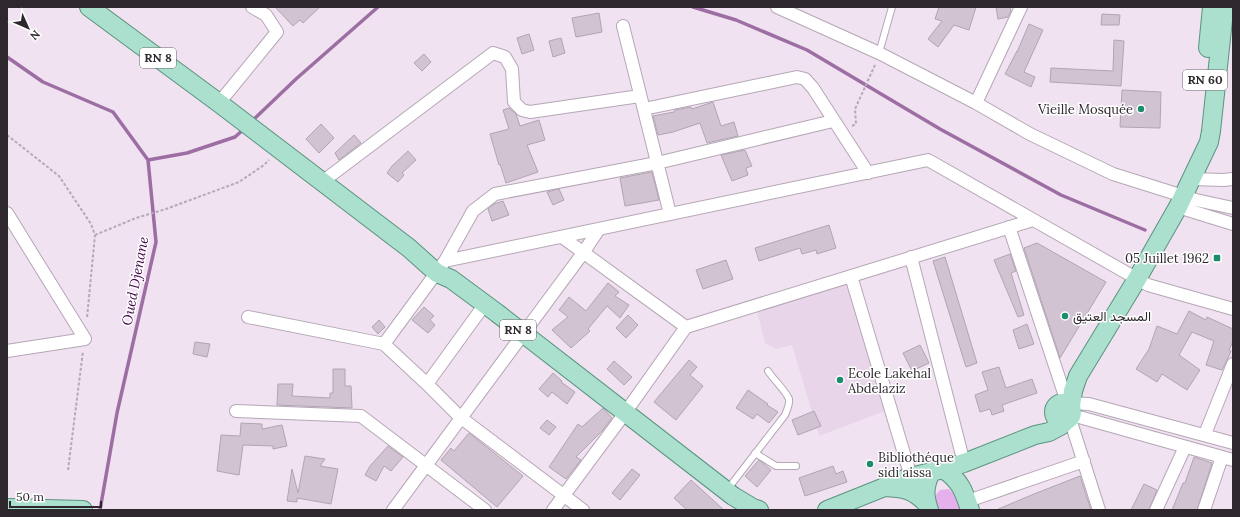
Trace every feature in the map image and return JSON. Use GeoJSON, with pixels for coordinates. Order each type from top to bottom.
{"type":"FeatureCollection","features":[{"type":"Feature","properties":{"kind":"main road","name":"RN 8"},"geometry":{"type":"LineString","coordinates":[[89,7],[102,13],[409,248],[441,267],[451,279],[726,491],[753,508],[759,510]]}},
{"type":"Feature","properties":{"kind":"main road","name":"RN 60"},"geometry":{"type":"LineString","coordinates":[[1203,152],[1201,135],[1212,7]]}},
{"type":"Feature","properties":{"kind":"main road","name":"RN 60"},"geometry":{"type":"LineString","coordinates":[[883,487],[911,477],[937,471],[964,462],[1035,435],[1049,432],[1062,425],[1068,404],[1184,194],[1210,136],[1223,20],[1226,7]]}},
{"type":"Feature","properties":{"kind":"main road","name":"RN 60"},"geometry":{"type":"LineString","coordinates":[[968,501],[964,477],[969,469],[997,450]]}},
{"type":"Feature","properties":{"kind":"main road"},"geometry":{"type":"LineString","coordinates":[[928,507],[925,494],[926,483],[937,471],[952,475],[959,483],[968,501]]}},
{"type":"Feature","properties":{"kind":"main road"},"geometry":{"type":"LineString","coordinates":[[827,510],[883,487],[902,488],[918,495],[928,507]]}},
{"type":"Feature","properties":{"kind":"main road"},"geometry":{"type":"LineString","coordinates":[[7,508],[83,510]]}},
{"type":"Feature","properties":{"kind":"street"},"geometry":{"type":"LineString","coordinates":[[222,106],[276,32],[266,15],[252,7]]}},
{"type":"Feature","properties":{"kind":"street"},"geometry":{"type":"LineString","coordinates":[[777,7],[976,103],[1030,134],[1113,174],[1184,194],[1196,200],[1233,208]]}},
{"type":"Feature","properties":{"kind":"street"},"geometry":{"type":"LineString","coordinates":[[976,103],[1021,7]]}},
{"type":"Feature","properties":{"kind":"street"},"geometry":{"type":"LineString","coordinates":[[623,26],[670,214]]}},
{"type":"Feature","properties":{"kind":"street"},"geometry":{"type":"LineString","coordinates":[[322,182],[493,52],[505,57],[512,69],[514,102],[522,110],[530,112],[640,96]]}},
{"type":"Feature","properties":{"kind":"street"},"geometry":{"type":"LineString","coordinates":[[644,109],[797,77],[805,79],[813,88],[868,173]]}},
{"type":"Feature","properties":{"kind":"street"},"geometry":{"type":"LineString","coordinates":[[384,344],[441,267],[473,212],[495,194],[657,162],[833,121]]}},
{"type":"Feature","properties":{"kind":"street"},"geometry":{"type":"LineString","coordinates":[[441,267],[562,237],[928,160],[1148,285],[1233,309]]}},
{"type":"Feature","properties":{"kind":"street"},"geometry":{"type":"LineString","coordinates":[[1184,194],[1212,180],[1233,179]]}},
{"type":"Feature","properties":{"kind":"street"},"geometry":{"type":"LineString","coordinates":[[1184,194],[1233,224]]}},
{"type":"Feature","properties":{"kind":"street"},"geometry":{"type":"LineString","coordinates":[[7,214],[85,339],[7,351]]}},
{"type":"Feature","properties":{"kind":"street"},"geometry":{"type":"LineString","coordinates":[[554,510],[686,327],[1033,220]]}},
{"type":"Feature","properties":{"kind":"street"},"geometry":{"type":"LineString","coordinates":[[1009,227],[1068,404],[1099,510]]}},
{"type":"Feature","properties":{"kind":"street"},"geometry":{"type":"LineString","coordinates":[[393,510],[427,466],[460,417],[523,334],[599,229]]}},
{"type":"Feature","properties":{"kind":"street"},"geometry":{"type":"LineString","coordinates":[[562,237],[686,327]]}},
{"type":"Feature","properties":{"kind":"street"},"geometry":{"type":"LineString","coordinates":[[911,257],[964,462]]}},
{"type":"Feature","properties":{"kind":"street"},"geometry":{"type":"LineString","coordinates":[[851,276],[911,477]]}},
{"type":"Feature","properties":{"kind":"street"},"geometry":{"type":"LineString","coordinates":[[427,384],[485,304]]}},
{"type":"Feature","properties":{"kind":"street"},"geometry":{"type":"LineString","coordinates":[[248,317],[384,344],[460,417],[583,510]]}},
{"type":"Feature","properties":{"kind":"street"},"geometry":{"type":"LineString","coordinates":[[1205,434],[1233,364]]}},
{"type":"Feature","properties":{"kind":"street"},"geometry":{"type":"LineString","coordinates":[[1068,404],[1089,404],[1205,434],[1233,443]]}},
{"type":"Feature","properties":{"kind":"street"},"geometry":{"type":"LineString","coordinates":[[1068,404],[1185,447],[1227,458],[1204,510]]}},
{"type":"Feature","properties":{"kind":"street"},"geometry":{"type":"LineString","coordinates":[[236,411],[361,416],[485,510]]}},
{"type":"Feature","properties":{"kind":"street"},"geometry":{"type":"LineString","coordinates":[[1156,510],[1185,447]]}},
{"type":"Feature","properties":{"kind":"street"},"geometry":{"type":"LineString","coordinates":[[968,501],[1084,462]]}},
{"type":"Feature","properties":{"kind":"lane"},"geometry":{"type":"LineString","coordinates":[[878,56],[892,7]]}},
{"type":"Feature","properties":{"kind":"lane"},"geometry":{"type":"LineString","coordinates":[[726,491],[785,414],[789,406],[789,400],[786,394],[768,372]]}},
{"type":"Feature","properties":{"kind":"lane"},"geometry":{"type":"LineString","coordinates":[[755,453],[776,466],[796,466]]}},
{"type":"Feature","properties":{"kind":"path"},"geometry":{"type":"LineString","coordinates":[[841,132],[856,124],[855,109],[878,56]]}},
{"type":"Feature","properties":{"kind":"path"},"geometry":{"type":"LineString","coordinates":[[7,135],[59,176],[91,224],[95,235],[85,339],[68,470]]}},
{"type":"Feature","properties":{"kind":"path"},"geometry":{"type":"LineString","coordinates":[[95,235],[136,218],[166,209],[239,182],[264,166],[278,149]]}},
{"type":"Feature","properties":{"kind":"shaded area","name":"Ecole Lakehal Abdelaziz"},"geometry":{"type":"Polygon","coordinates":[[[848,284],[885,411],[819,436],[792,345],[776,349],[765,343],[757,311],[848,284]]]}},
{"type":"Feature","properties":{"kind":"shaded area"},"geometry":{"type":"Polygon","coordinates":[[[949,489],[956,496],[961,510],[937,510],[935,502],[936,495],[940,490],[949,489]]]}},
{"type":"Feature","properties":{"kind":"building"},"geometry":{"type":"Polygon","coordinates":[[[275,7],[320,7],[303,23],[300,20],[293,26],[275,7]]]}},
{"type":"Feature","properties":{"kind":"building"},"geometry":{"type":"Polygon","coordinates":[[[939,7],[976,7],[969,30],[954,25],[938,47],[928,39],[942,21],[935,19],[939,7]]]}},
{"type":"Feature","properties":{"kind":"building"},"geometry":{"type":"Polygon","coordinates":[[[996,7],[1010,7],[1011,11],[1008,17],[998,19],[996,7]]]}},
{"type":"Feature","properties":{"kind":"building"},"geometry":{"type":"Polygon","coordinates":[[[599,13],[602,32],[576,37],[572,18],[599,13]]]}},
{"type":"Feature","properties":{"kind":"building"},"geometry":{"type":"Polygon","coordinates":[[[1102,14],[1120,15],[1119,25],[1101,25],[1102,14]]]}},
{"type":"Feature","properties":{"kind":"building"},"geometry":{"type":"Polygon","coordinates":[[[1029,24],[1043,30],[1024,72],[1035,77],[1031,87],[1005,74],[1017,52],[1029,24]]]}},
{"type":"Feature","properties":{"kind":"building"},"geometry":{"type":"Polygon","coordinates":[[[529,34],[534,50],[522,54],[517,38],[529,34]]]}},
{"type":"Feature","properties":{"kind":"building"},"geometry":{"type":"Polygon","coordinates":[[[561,38],[565,53],[553,57],[549,41],[561,38]]]}},
{"type":"Feature","properties":{"kind":"building"},"geometry":{"type":"Polygon","coordinates":[[[1114,40],[1124,41],[1121,86],[1050,82],[1051,68],[1113,71],[1114,40]]]}},
{"type":"Feature","properties":{"kind":"building"},"geometry":{"type":"Polygon","coordinates":[[[424,54],[431,62],[422,71],[414,63],[424,54]]]}},
{"type":"Feature","properties":{"kind":"building","name":"Vieille Mosquée"},"geometry":{"type":"Polygon","coordinates":[[[1122,90],[1161,92],[1160,128],[1120,127],[1122,90]]]}},
{"type":"Feature","properties":{"kind":"building"},"geometry":{"type":"Polygon","coordinates":[[[713,102],[721,126],[734,122],[738,136],[707,143],[700,123],[673,132],[658,135],[653,116],[691,107],[692,109],[713,102]]]}},
{"type":"Feature","properties":{"kind":"building"},"geometry":{"type":"Polygon","coordinates":[[[509,108],[516,114],[520,126],[539,120],[545,140],[527,145],[538,172],[506,183],[490,134],[509,129],[503,110],[509,108]]]}},
{"type":"Feature","properties":{"kind":"building"},"geometry":{"type":"Polygon","coordinates":[[[321,124],[334,138],[319,153],[306,139],[321,124]]]}},
{"type":"Feature","properties":{"kind":"building"},"geometry":{"type":"Polygon","coordinates":[[[354,135],[361,143],[339,160],[335,153],[354,135]]]}},
{"type":"Feature","properties":{"kind":"building"},"geometry":{"type":"Polygon","coordinates":[[[745,150],[752,166],[746,168],[748,175],[732,181],[721,155],[745,150]]]}},
{"type":"Feature","properties":{"kind":"building"},"geometry":{"type":"Polygon","coordinates":[[[408,151],[416,160],[402,173],[404,175],[398,182],[387,173],[392,166],[408,151]]]}},
{"type":"Feature","properties":{"kind":"building"},"geometry":{"type":"Polygon","coordinates":[[[652,172],[659,200],[625,206],[620,178],[652,172]]]}},
{"type":"Feature","properties":{"kind":"building"},"geometry":{"type":"Polygon","coordinates":[[[559,189],[564,200],[553,205],[547,192],[559,189]]]}},
{"type":"Feature","properties":{"kind":"building"},"geometry":{"type":"Polygon","coordinates":[[[503,201],[509,215],[492,221],[488,209],[494,204],[503,201]]]}},
{"type":"Feature","properties":{"kind":"building"},"geometry":{"type":"Polygon","coordinates":[[[829,225],[836,248],[817,254],[816,250],[802,254],[800,248],[759,261],[755,248],[829,225]]]}},
{"type":"Feature","properties":{"kind":"building","name":"المسجد العتيق"},"geometry":{"type":"Polygon","coordinates":[[[1037,243],[1106,282],[1060,358],[1024,248],[1037,243]]]}},
{"type":"Feature","properties":{"kind":"building"},"geometry":{"type":"Polygon","coordinates":[[[1010,254],[1016,271],[1011,273],[1024,315],[1018,317],[994,260],[1010,254]]]}},
{"type":"Feature","properties":{"kind":"building"},"geometry":{"type":"Polygon","coordinates":[[[945,257],[977,363],[966,367],[933,261],[945,257]]]}},
{"type":"Feature","properties":{"kind":"building"},"geometry":{"type":"Polygon","coordinates":[[[726,260],[733,279],[703,289],[696,270],[726,260]]]}},
{"type":"Feature","properties":{"kind":"building"},"geometry":{"type":"Polygon","coordinates":[[[608,283],[619,292],[615,296],[629,305],[620,318],[607,306],[588,329],[590,331],[571,348],[552,330],[568,317],[559,310],[569,297],[586,311],[608,283]]]}},
{"type":"Feature","properties":{"kind":"building"},"geometry":{"type":"Polygon","coordinates":[[[424,307],[434,316],[430,320],[435,325],[428,333],[412,320],[424,307]]]}},
{"type":"Feature","properties":{"kind":"building"},"geometry":{"type":"Polygon","coordinates":[[[1189,311],[1206,320],[1207,317],[1233,329],[1233,341],[1229,350],[1231,351],[1222,370],[1206,365],[1214,341],[1192,332],[1179,355],[1200,370],[1187,390],[1162,374],[1157,382],[1136,369],[1149,349],[1157,326],[1177,334],[1189,311]]]}},
{"type":"Feature","properties":{"kind":"building"},"geometry":{"type":"Polygon","coordinates":[[[628,315],[638,325],[626,338],[616,328],[628,315]]]}},
{"type":"Feature","properties":{"kind":"building"},"geometry":{"type":"Polygon","coordinates":[[[379,320],[385,327],[378,334],[372,327],[379,320]]]}},
{"type":"Feature","properties":{"kind":"building"},"geometry":{"type":"Polygon","coordinates":[[[1027,324],[1034,344],[1019,349],[1013,330],[1027,324]]]}},
{"type":"Feature","properties":{"kind":"building"},"geometry":{"type":"Polygon","coordinates":[[[195,342],[210,344],[207,357],[193,354],[195,342]]]}},
{"type":"Feature","properties":{"kind":"building"},"geometry":{"type":"Polygon","coordinates":[[[920,345],[929,363],[912,371],[903,353],[920,345]]]}},
{"type":"Feature","properties":{"kind":"building"},"geometry":{"type":"Polygon","coordinates":[[[689,360],[697,367],[690,375],[703,386],[676,420],[654,402],[689,360]]]}},
{"type":"Feature","properties":{"kind":"building"},"geometry":{"type":"Polygon","coordinates":[[[614,361],[632,377],[624,385],[607,369],[614,361]]]}},
{"type":"Feature","properties":{"kind":"building"},"geometry":{"type":"Polygon","coordinates":[[[999,367],[1006,388],[1032,379],[1037,393],[1002,405],[1004,411],[992,415],[990,409],[980,412],[975,395],[988,390],[982,372],[999,367]]]}},
{"type":"Feature","properties":{"kind":"building"},"geometry":{"type":"Polygon","coordinates":[[[333,369],[345,369],[345,386],[351,386],[352,408],[277,405],[278,384],[293,384],[292,396],[330,398],[330,393],[333,393],[333,369]]]}},
{"type":"Feature","properties":{"kind":"building"},"geometry":{"type":"Polygon","coordinates":[[[553,373],[562,381],[561,382],[575,392],[567,404],[552,392],[548,397],[539,389],[553,373]]]}},
{"type":"Feature","properties":{"kind":"building"},"geometry":{"type":"Polygon","coordinates":[[[748,390],[778,412],[769,423],[757,414],[753,419],[736,408],[748,390]]]}},
{"type":"Feature","properties":{"kind":"building"},"geometry":{"type":"Polygon","coordinates":[[[603,408],[612,418],[603,430],[576,457],[581,460],[566,479],[549,467],[578,424],[582,427],[603,408]]]}},
{"type":"Feature","properties":{"kind":"building"},"geometry":{"type":"Polygon","coordinates":[[[814,411],[821,426],[798,435],[792,420],[814,411]]]}},
{"type":"Feature","properties":{"kind":"building"},"geometry":{"type":"Polygon","coordinates":[[[547,420],[556,427],[549,435],[540,428],[547,420]]]}},
{"type":"Feature","properties":{"kind":"building"},"geometry":{"type":"Polygon","coordinates":[[[241,423],[262,424],[262,429],[282,425],[287,446],[273,449],[273,446],[243,445],[239,475],[217,471],[221,435],[240,436],[241,423]]]}},
{"type":"Feature","properties":{"kind":"building"},"geometry":{"type":"Polygon","coordinates":[[[469,433],[523,476],[497,507],[441,460],[451,448],[454,451],[469,433]]]}},
{"type":"Feature","properties":{"kind":"building"},"geometry":{"type":"Polygon","coordinates":[[[388,446],[403,457],[391,471],[384,466],[376,481],[365,475],[370,466],[388,446]]]}},
{"type":"Feature","properties":{"kind":"building"},"geometry":{"type":"Polygon","coordinates":[[[305,456],[325,459],[320,466],[338,469],[331,504],[297,498],[297,502],[287,501],[292,469],[298,493],[305,456]]]}},
{"type":"Feature","properties":{"kind":"building"},"geometry":{"type":"Polygon","coordinates":[[[1194,457],[1212,463],[1197,510],[1172,510],[1183,483],[1185,483],[1194,457]]]}},
{"type":"Feature","properties":{"kind":"building"},"geometry":{"type":"Polygon","coordinates":[[[759,460],[771,470],[757,487],[745,476],[759,460]]]}},
{"type":"Feature","properties":{"kind":"building"},"geometry":{"type":"Polygon","coordinates":[[[833,466],[836,474],[843,471],[847,482],[805,496],[799,478],[833,466]]]}},
{"type":"Feature","properties":{"kind":"building"},"geometry":{"type":"Polygon","coordinates":[[[632,469],[640,475],[620,500],[612,493],[632,469]]]}},
{"type":"Feature","properties":{"kind":"building"},"geometry":{"type":"Polygon","coordinates":[[[1080,476],[1091,510],[996,510],[1034,494],[1080,476]]]}},
{"type":"Feature","properties":{"kind":"building"},"geometry":{"type":"Polygon","coordinates":[[[691,480],[724,510],[687,510],[674,498],[691,480]]]}},
{"type":"Feature","properties":{"kind":"building"},"geometry":{"type":"Polygon","coordinates":[[[1144,484],[1157,490],[1149,510],[1131,510],[1144,484]]]}},
{"type":"Feature","properties":{"kind":"waterway"},"geometry":{"type":"LineString","coordinates":[[251,122],[296,79],[378,7]]}},
{"type":"Feature","properties":{"kind":"waterway"},"geometry":{"type":"LineString","coordinates":[[693,7],[736,20],[807,50],[940,129],[1061,195],[1145,230]]}},
{"type":"Feature","properties":{"kind":"waterway","name":"Oued Djenane"},"geometry":{"type":"LineString","coordinates":[[7,57],[43,82],[113,112],[148,160],[156,242],[117,413],[100,510]]}},
{"type":"Feature","properties":{"kind":"waterway"},"geometry":{"type":"LineString","coordinates":[[148,160],[187,153],[235,137],[244,129]]}},
{"type":"Feature","properties":{"kind":"place","name":"Vieille Mosquée"},"geometry":{"type":"Point","coordinates":[1141,109]}},
{"type":"Feature","properties":{"kind":"place","name":"05 Juillet 1962"},"geometry":{"type":"Point","coordinates":[1217,258]}},
{"type":"Feature","properties":{"kind":"place","name":"المسجد العتيق"},"geometry":{"type":"Point","coordinates":[1065,316]}},
{"type":"Feature","properties":{"kind":"place","name":"Ecole Lakehal Abdelaziz"},"geometry":{"type":"Point","coordinates":[840,380]}},
{"type":"Feature","properties":{"kind":"place","name":"Bibliothéque sidi aissa"},"geometry":{"type":"Point","coordinates":[870,464]}}]}
